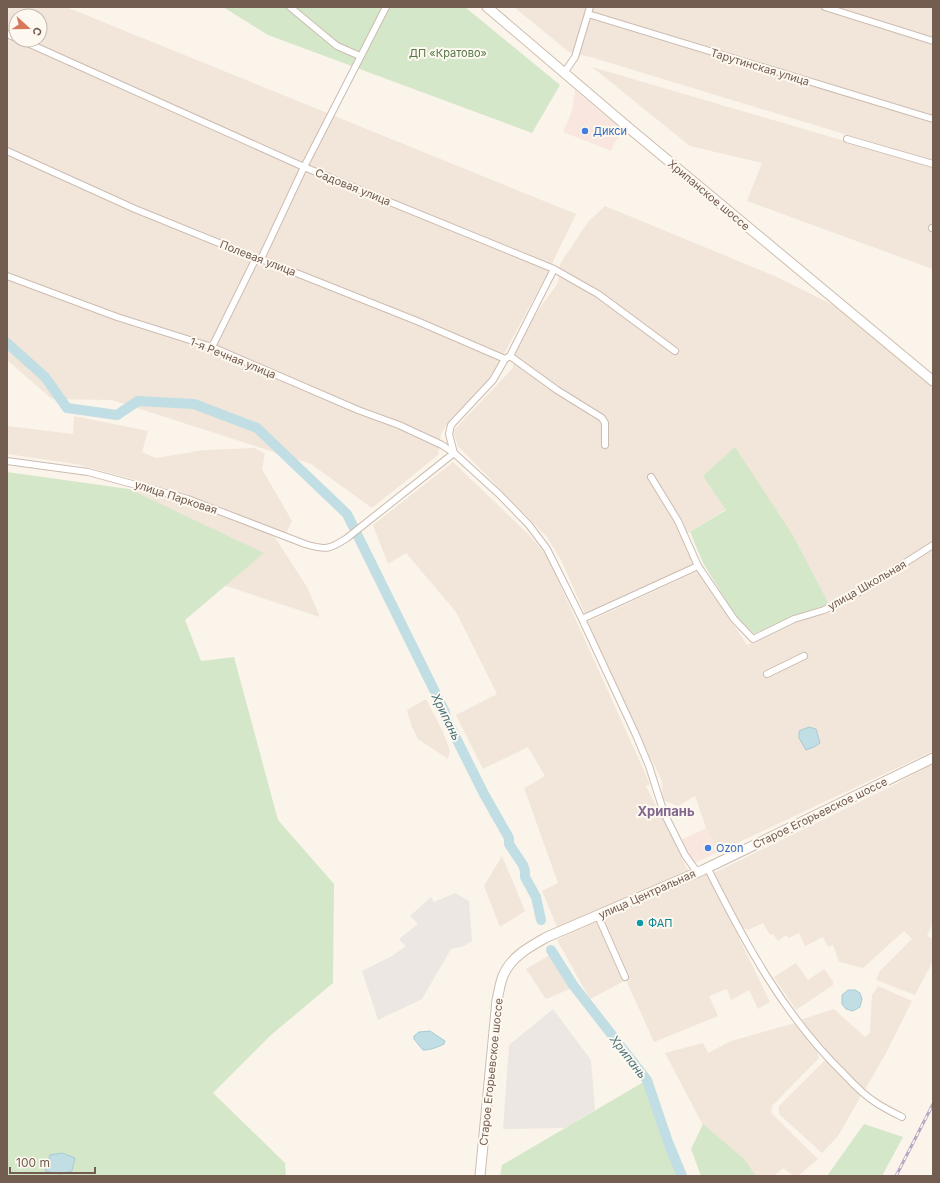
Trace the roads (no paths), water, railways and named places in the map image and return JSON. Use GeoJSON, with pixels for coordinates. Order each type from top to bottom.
{"type":"FeatureCollection","features":[{"type":"Feature","properties":{"kind":"main road","name":"Хрипанское шоссе"},"geometry":{"type":"LineString","coordinates":[[487,7],[933,381]]}},
{"type":"Feature","properties":{"kind":"main road","name":"Старое Егорьевское шоссе"},"geometry":{"type":"LineString","coordinates":[[707,867],[933,758]]}},
{"type":"Feature","properties":{"kind":"main road","name":"улица Центральная"},"geometry":{"type":"LineString","coordinates":[[587,921],[707,867]]}},
{"type":"Feature","properties":{"kind":"main road","name":"Старое Егорьевское шоссе"},"geometry":{"type":"LineString","coordinates":[[480,1176],[497,1000],[503,977],[513,961],[526,949],[547,937],[587,921]]}},
{"type":"Feature","properties":{"kind":"street"},"geometry":{"type":"LineString","coordinates":[[290,7],[337,46],[360,56]]}},
{"type":"Feature","properties":{"kind":"street"},"geometry":{"type":"LineString","coordinates":[[212,347],[386,7]]}},
{"type":"Feature","properties":{"kind":"street"},"geometry":{"type":"LineString","coordinates":[[564,73],[575,57],[590,7]]}},
{"type":"Feature","properties":{"kind":"street"},"geometry":{"type":"LineString","coordinates":[[825,7],[933,41]]}},
{"type":"Feature","properties":{"kind":"street","name":"Тарутинская улица"},"geometry":{"type":"LineString","coordinates":[[588,14],[933,119]]}},
{"type":"Feature","properties":{"kind":"street","name":"Садовая улица"},"geometry":{"type":"LineString","coordinates":[[39,48],[304,167],[554,269],[598,294],[675,351]]}},
{"type":"Feature","properties":{"kind":"street"},"geometry":{"type":"LineString","coordinates":[[847,139],[933,164]]}},
{"type":"Feature","properties":{"kind":"street","name":"Полевая улица"},"geometry":{"type":"LineString","coordinates":[[7,151],[135,209],[508,358],[602,418],[605,423],[605,445]]}},
{"type":"Feature","properties":{"kind":"street"},"geometry":{"type":"LineString","coordinates":[[454,454],[449,434],[451,424],[493,380],[508,358],[554,269]]}},
{"type":"Feature","properties":{"kind":"street","name":"1-я Речная улица"},"geometry":{"type":"LineString","coordinates":[[7,276],[117,317],[212,347],[358,410],[399,425],[442,445],[454,454],[500,495],[529,525],[547,549],[582,619],[649,766],[664,814],[685,854],[697,872]]}},
{"type":"Feature","properties":{"kind":"street","name":"улица Парковая"},"geometry":{"type":"LineString","coordinates":[[7,461],[88,472],[188,499],[305,544],[322,549],[338,545],[454,454]]}},
{"type":"Feature","properties":{"kind":"street"},"geometry":{"type":"LineString","coordinates":[[582,619],[698,566],[678,521],[651,476]]}},
{"type":"Feature","properties":{"kind":"street","name":"улица Школьная"},"geometry":{"type":"LineString","coordinates":[[698,566],[734,620],[753,639],[794,619],[824,610],[861,591],[933,545]]}},
{"type":"Feature","properties":{"kind":"street"},"geometry":{"type":"LineString","coordinates":[[767,674],[804,656]]}},
{"type":"Feature","properties":{"kind":"street"},"geometry":{"type":"LineString","coordinates":[[707,867],[738,929],[793,1016],[824,1055],[866,1095],[878,1104],[902,1117]]}},
{"type":"Feature","properties":{"kind":"street"},"geometry":{"type":"LineString","coordinates":[[598,916],[625,977]]}},
{"type":"Feature","properties":{"kind":"water"},"geometry":{"type":"Polygon","coordinates":[[[809,727],[816,729],[820,743],[806,750],[799,738],[799,731],[809,727]]]}},
{"type":"Feature","properties":{"kind":"water"},"geometry":{"type":"Polygon","coordinates":[[[848,990],[855,990],[860,993],[862,999],[860,1007],[853,1011],[846,1009],[842,1004],[842,995],[848,990]]]}},
{"type":"Feature","properties":{"kind":"water"},"geometry":{"type":"Polygon","coordinates":[[[430,1031],[445,1041],[444,1044],[432,1049],[423,1050],[414,1039],[414,1036],[419,1032],[430,1031]]]}},
{"type":"Feature","properties":{"kind":"water"},"geometry":{"type":"Polygon","coordinates":[[[62,1153],[75,1158],[72,1171],[59,1174],[45,1171],[50,1155],[62,1153]]]}},
{"type":"Feature","properties":{"kind":"waterway","name":"Хрипань"},"geometry":{"type":"LineString","coordinates":[[7,343],[45,377],[67,408],[117,415],[138,401],[194,404],[257,428],[347,514],[445,712],[446,718],[484,794],[509,838],[509,844],[523,865],[525,877],[536,897],[541,920]]}},
{"type":"Feature","properties":{"kind":"waterway","name":"Хрипань"},"geometry":{"type":"LineString","coordinates":[[551,950],[573,985],[647,1080],[668,1142],[682,1176]]}},
{"type":"Feature","properties":{"kind":"railway"},"geometry":{"type":"LineString","coordinates":[[896,1176],[933,1104]]}},
{"type":"Feature","properties":{"kind":"place","name":"Дикси"},"geometry":{"type":"Point","coordinates":[585,131]}},
{"type":"Feature","properties":{"kind":"place","name":"Ozon"},"geometry":{"type":"Point","coordinates":[708,848]}},
{"type":"Feature","properties":{"kind":"place","name":"ФАП"},"geometry":{"type":"Point","coordinates":[640,923]}},
{"type":"Feature","properties":{"kind":"district","name":"Хрипань"},"geometry":{"type":"Point","coordinates":[666,811]}},
{"type":"Feature","properties":{"kind":"park label","name":"ДП «Кратово»"},"geometry":{"type":"Point","coordinates":[448,53]}}]}
